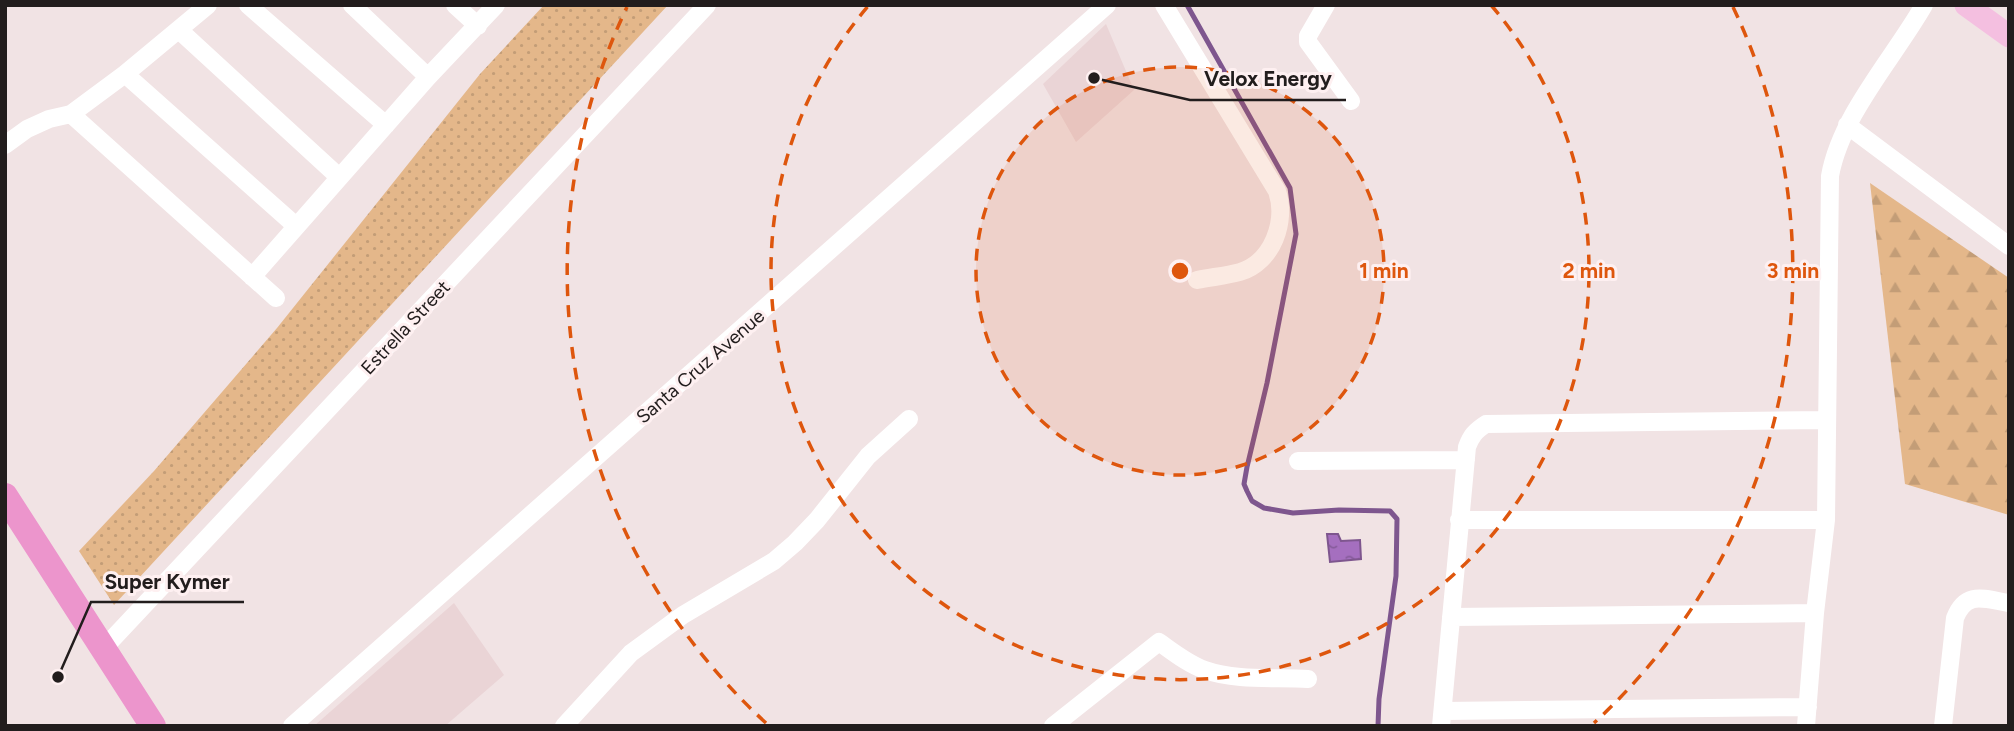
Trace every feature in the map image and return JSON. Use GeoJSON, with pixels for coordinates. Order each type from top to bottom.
{"type":"FeatureCollection","features":[{"type":"Feature","properties":{"kind":"highway"},"geometry":{"type":"LineString","coordinates":[[5,495],[153,726]]}},
{"type":"Feature","properties":{"kind":"main road"},"geometry":{"type":"LineString","coordinates":[[1966,5],[2009,36]]}},
{"type":"Feature","properties":{"kind":"street"},"geometry":{"type":"LineString","coordinates":[[5,145],[27,129],[71,114],[125,74],[208,5]]}},
{"type":"Feature","properties":{"kind":"street"},"geometry":{"type":"LineString","coordinates":[[248,5],[386,125]]}},
{"type":"Feature","properties":{"kind":"street"},"geometry":{"type":"LineString","coordinates":[[352,5],[428,77]]}},
{"type":"Feature","properties":{"kind":"street"},"geometry":{"type":"LineString","coordinates":[[455,5],[478,26]]}},
{"type":"Feature","properties":{"kind":"street"},"geometry":{"type":"LineString","coordinates":[[252,277],[428,77],[496,5]]}},
{"type":"Feature","properties":{"kind":"street","name":"Estrella Street"},"geometry":{"type":"LineString","coordinates":[[103,649],[707,5]]}},
{"type":"Feature","properties":{"kind":"street","name":"Santa Cruz Avenue"},"geometry":{"type":"LineString","coordinates":[[292,726],[1107,5]]}},
{"type":"Feature","properties":{"kind":"street"},"geometry":{"type":"LineString","coordinates":[[1164,5],[1277,191],[1282,206],[1274,240],[1256,263],[1242,271],[1197,280]]}},
{"type":"Feature","properties":{"kind":"street"},"geometry":{"type":"LineString","coordinates":[[1326,5],[1311,29],[1308,42],[1351,101]]}},
{"type":"Feature","properties":{"kind":"street"},"geometry":{"type":"LineString","coordinates":[[1807,726],[1815,613],[1826,520],[1825,420],[1830,176],[1834,155],[1847,125],[1924,5]]}},
{"type":"Feature","properties":{"kind":"street"},"geometry":{"type":"LineString","coordinates":[[179,30],[339,177]]}},
{"type":"Feature","properties":{"kind":"street"},"geometry":{"type":"LineString","coordinates":[[125,74],[296,226]]}},
{"type":"Feature","properties":{"kind":"street"},"geometry":{"type":"LineString","coordinates":[[71,114],[275,298]]}},
{"type":"Feature","properties":{"kind":"street"},"geometry":{"type":"LineString","coordinates":[[1847,125],[2009,246]]}},
{"type":"Feature","properties":{"kind":"street"},"geometry":{"type":"LineString","coordinates":[[564,726],[610,674],[650,638],[683,615],[774,561],[817,520],[868,456],[909,419]]}},
{"type":"Feature","properties":{"kind":"street"},"geometry":{"type":"LineString","coordinates":[[1808,707],[1443,719],[1466,460],[1470,437],[1486,424],[1825,420]]}},
{"type":"Feature","properties":{"kind":"street"},"geometry":{"type":"LineString","coordinates":[[1298,461],[1466,460]]}},
{"type":"Feature","properties":{"kind":"street"},"geometry":{"type":"LineString","coordinates":[[1459,520],[1826,520]]}},
{"type":"Feature","properties":{"kind":"street"},"geometry":{"type":"LineString","coordinates":[[1943,726],[1958,609],[1967,600],[1977,597],[2009,603]]}},
{"type":"Feature","properties":{"kind":"street"},"geometry":{"type":"LineString","coordinates":[[1451,617],[1815,613]]}},
{"type":"Feature","properties":{"kind":"street"},"geometry":{"type":"LineString","coordinates":[[1053,726],[1159,642],[1175,655],[1205,670],[1229,676],[1307,678]]}},
{"type":"Feature","properties":{"kind":"shaded area"},"geometry":{"type":"Polygon","coordinates":[[[1106,24],[1134,90],[1076,142],[1043,84],[1106,24]]]}},
{"type":"Feature","properties":{"kind":"shaded area"},"geometry":{"type":"Polygon","coordinates":[[[454,603],[504,675],[445,726],[314,726],[454,603]]]}},
{"type":"Feature","properties":{"kind":"green space"},"geometry":{"type":"Polygon","coordinates":[[[544,5],[668,5],[114,605],[79,551],[154,471],[277,328],[480,74],[544,5]]]}},
{"type":"Feature","properties":{"kind":"green space"},"geometry":{"type":"Polygon","coordinates":[[[1870,183],[2009,278],[2009,515],[1905,484],[1870,183]]]}},
{"type":"Feature","properties":{"kind":"water"},"geometry":{"type":"Polygon","coordinates":[[[1327,534],[1338,534],[1341,541],[1360,540],[1361,559],[1330,562],[1327,534]]]}},
{"type":"Feature","properties":{"kind":"waterway"},"geometry":{"type":"LineString","coordinates":[[1187,5],[1290,188],[1296,234],[1244,484],[1252,501],[1264,508],[1293,513],[1390,511],[1397,519],[1396,576],[1379,699],[1378,726]]}},
{"type":"Feature","properties":{"kind":"place","name":"Velox Energy"},"geometry":{"type":"Point","coordinates":[1094,78]}},
{"type":"Feature","properties":{"kind":"place","name":"Super Kymer"},"geometry":{"type":"Point","coordinates":[58,677]}}]}
